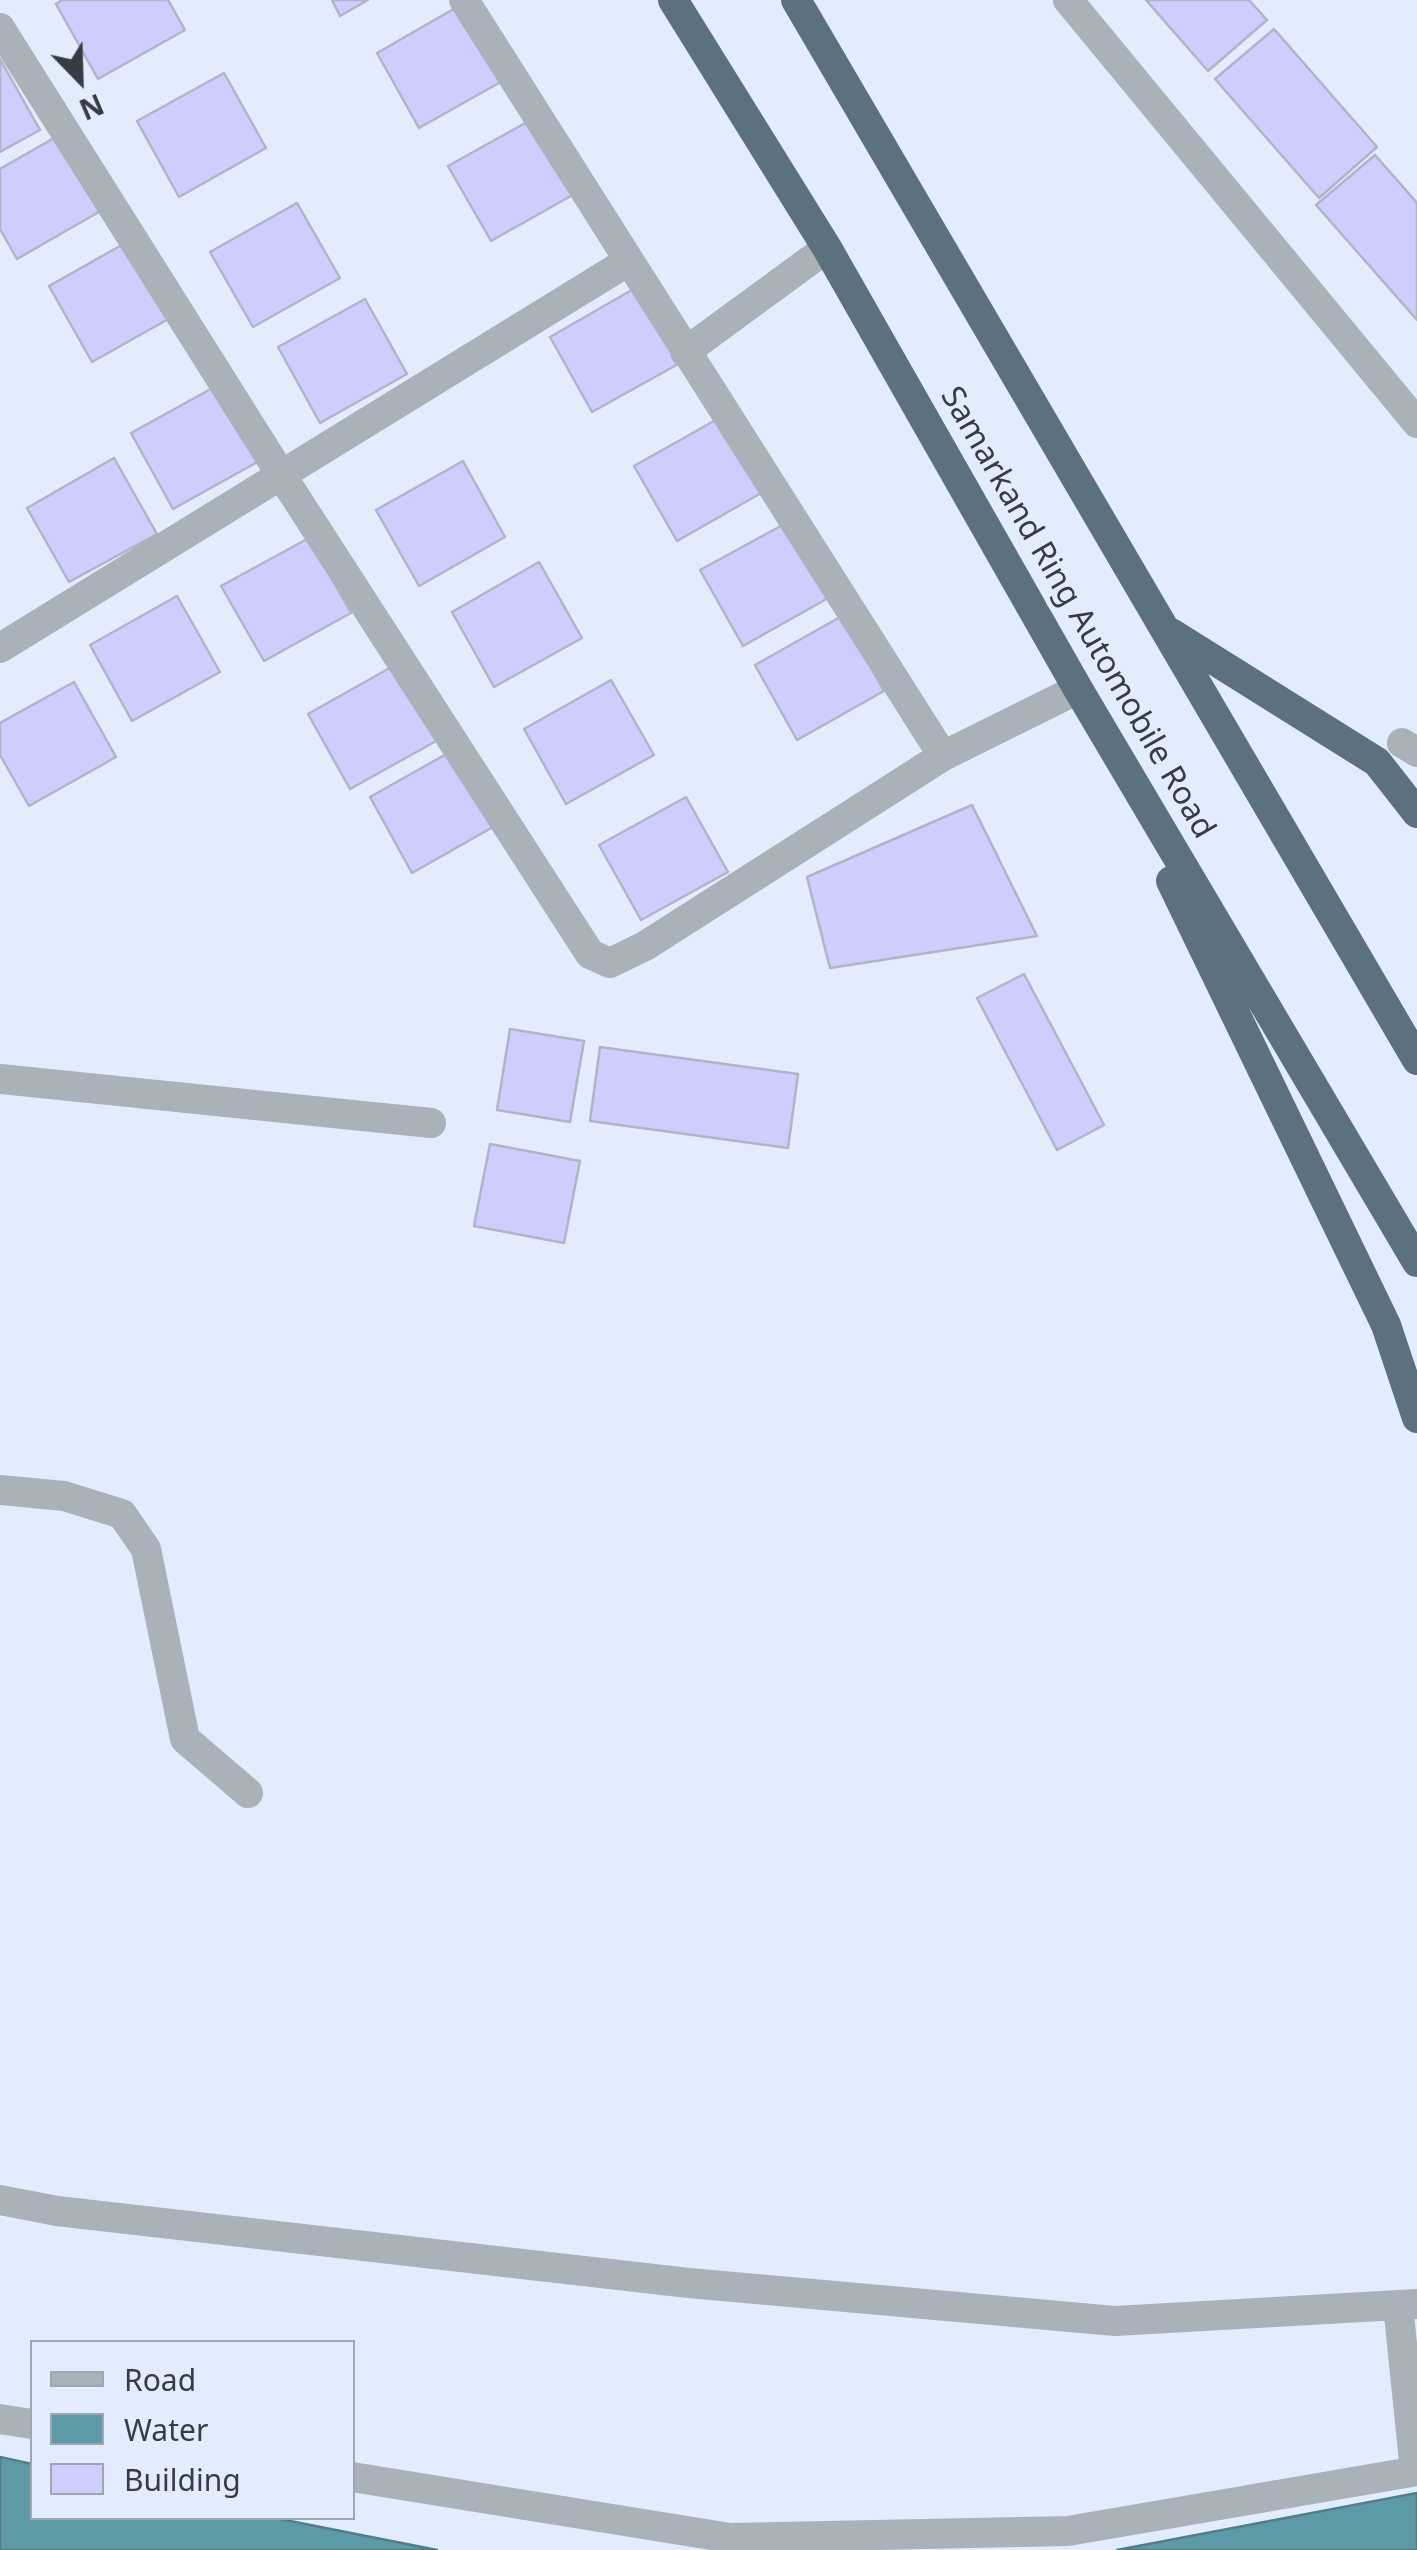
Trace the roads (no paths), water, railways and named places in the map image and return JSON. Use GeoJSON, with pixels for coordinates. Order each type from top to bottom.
{"type":"FeatureCollection","features":[{"type":"Feature","properties":{"kind":"highway","name":"Samarkand Ring Automobile Road"},"geometry":{"type":"LineString","coordinates":[[673,0],[827,248],[1078,689],[1417,1262]]}},
{"type":"Feature","properties":{"kind":"highway","name":"Samarkand Ring Automobile Road"},"geometry":{"type":"LineString","coordinates":[[796,0],[1417,1060]]}},
{"type":"Feature","properties":{"kind":"highway"},"geometry":{"type":"LineString","coordinates":[[1165,629],[1376,762],[1417,812]]}},
{"type":"Feature","properties":{"kind":"highway"},"geometry":{"type":"LineString","coordinates":[[1078,689],[1386,1325],[1417,1418]]}},
{"type":"Feature","properties":{"kind":"street"},"geometry":{"type":"LineString","coordinates":[[464,0],[943,756]]}},
{"type":"Feature","properties":{"kind":"street"},"geometry":{"type":"LineString","coordinates":[[1068,0],[1417,423]]}},
{"type":"Feature","properties":{"kind":"street"},"geometry":{"type":"LineString","coordinates":[[0,28],[280,474],[590,954],[610,962],[644,946],[943,756],[1078,689]]}},
{"type":"Feature","properties":{"kind":"street"},"geometry":{"type":"LineString","coordinates":[[685,352],[827,248]]}},
{"type":"Feature","properties":{"kind":"street"},"geometry":{"type":"LineString","coordinates":[[0,648],[627,262]]}},
{"type":"Feature","properties":{"kind":"street"},"geometry":{"type":"LineString","coordinates":[[0,1079],[431,1123]]}},
{"type":"Feature","properties":{"kind":"street"},"geometry":{"type":"LineString","coordinates":[[0,1490],[64,1496],[122,1514],[146,1549],[185,1739],[248,1793]]}},
{"type":"Feature","properties":{"kind":"street"},"geometry":{"type":"LineString","coordinates":[[0,2200],[57,2211],[689,2283],[1115,2321],[1408,2305],[1416,2471],[1068,2531],[730,2538],[355,2477]]}},
{"type":"Feature","properties":{"kind":"street"},"geometry":{"type":"LineString","coordinates":[[0,2418],[30,2424]]}},
{"type":"Feature","properties":{"kind":"water"},"geometry":{"type":"Polygon","coordinates":[[[0,2457],[30,2464],[30,2520],[285,2520],[437,2550],[0,2550],[0,2457]]]}},
{"type":"Feature","properties":{"kind":"water"},"geometry":{"type":"Polygon","coordinates":[[[1417,2493],[1417,2550],[1117,2550],[1417,2493]]]}}]}
